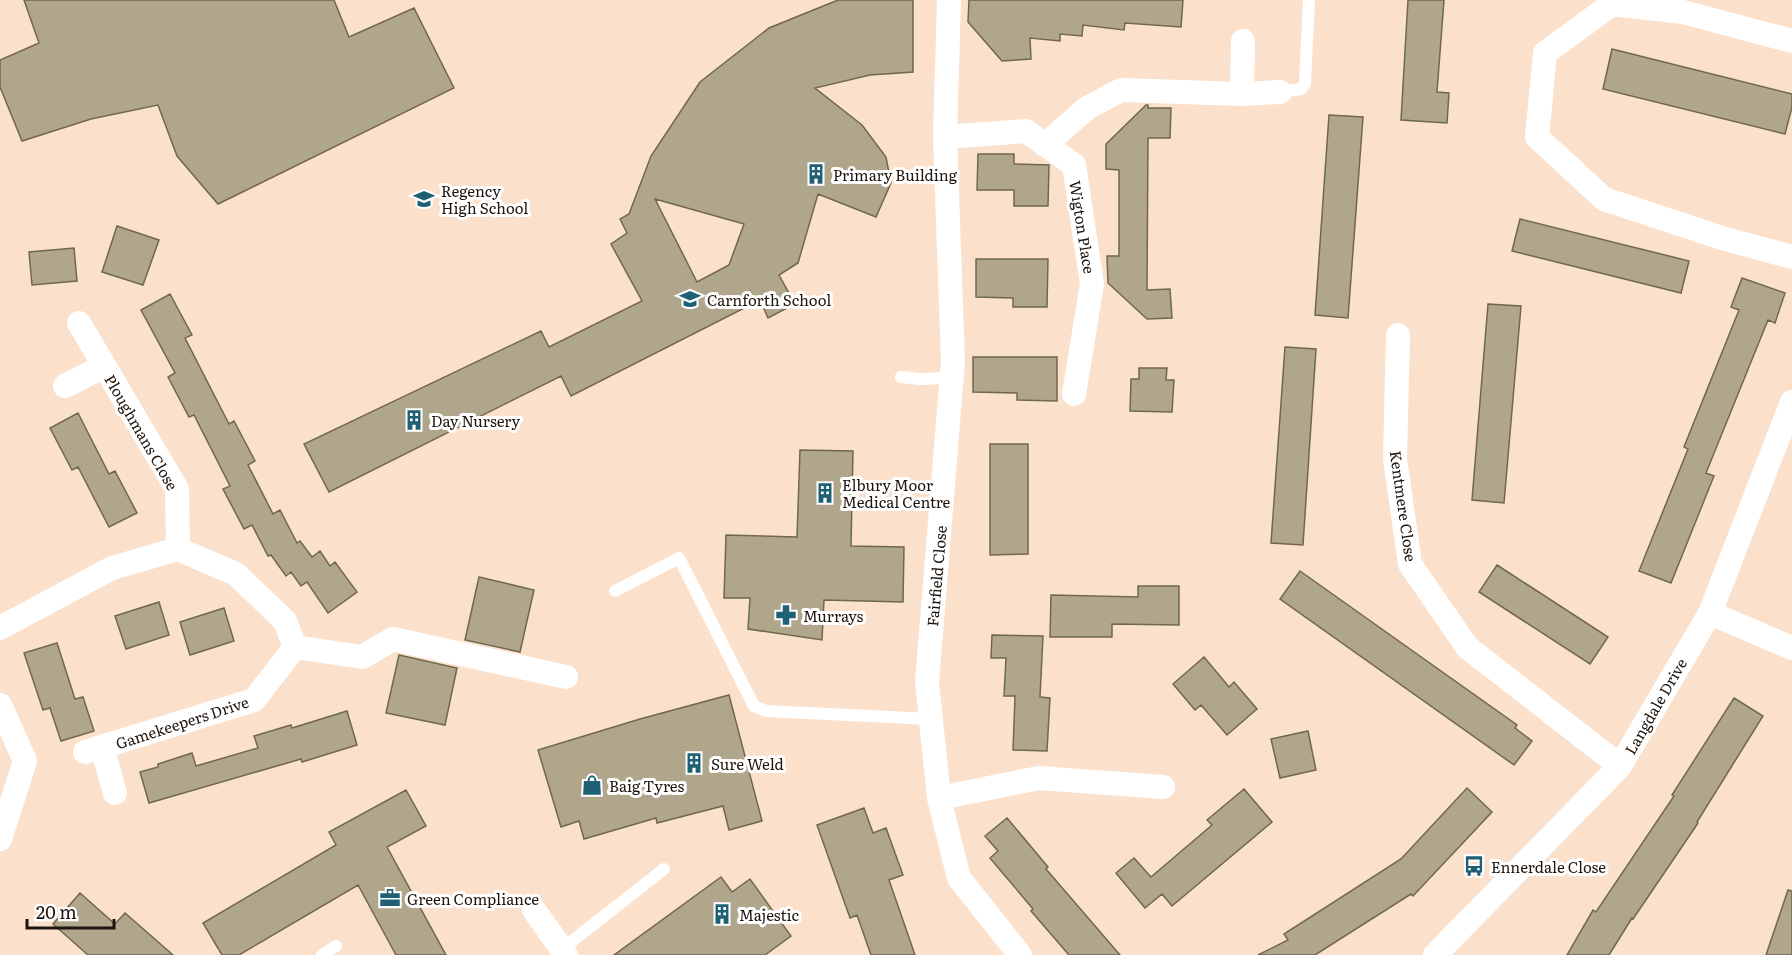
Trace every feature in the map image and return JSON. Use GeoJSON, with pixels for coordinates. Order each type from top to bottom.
{"type":"FeatureCollection","features":[{"type":"Feature","properties":{"kind":"street","name":"Fairfield Close"},"geometry":{"type":"LineString","coordinates":[[950,0],[945,137],[953,361],[927,682],[939,798],[959,878],[1018,954]]}},
{"type":"Feature","properties":{"kind":"street"},"geometry":{"type":"LineString","coordinates":[[1792,40],[1683,12],[1612,4],[1545,53],[1537,137],[1604,199],[1722,238],[1792,257]]}},
{"type":"Feature","properties":{"kind":"street"},"geometry":{"type":"LineString","coordinates":[[1242,94],[1243,41]]}},
{"type":"Feature","properties":{"kind":"street"},"geometry":{"type":"LineString","coordinates":[[1045,145],[1087,108],[1121,90],[1242,94],[1280,92]]}},
{"type":"Feature","properties":{"kind":"street","name":"Wigton Place"},"geometry":{"type":"LineString","coordinates":[[945,137],[1026,131],[1074,165],[1092,284],[1074,394]]}},
{"type":"Feature","properties":{"kind":"street","name":"Ploughmans Close"},"geometry":{"type":"LineString","coordinates":[[78,323],[177,489],[178,549]]}},
{"type":"Feature","properties":{"kind":"street","name":"Kentmere Close"},"geometry":{"type":"LineString","coordinates":[[1398,334],[1395,459],[1410,564],[1467,647],[1620,766]]}},
{"type":"Feature","properties":{"kind":"street"},"geometry":{"type":"LineString","coordinates":[[65,386],[104,366]]}},
{"type":"Feature","properties":{"kind":"street","name":"Langdale Drive"},"geometry":{"type":"LineString","coordinates":[[1434,955],[1620,766],[1710,613],[1792,402]]}},
{"type":"Feature","properties":{"kind":"street"},"geometry":{"type":"LineString","coordinates":[[0,628],[112,568],[178,549],[236,574],[285,621],[295,647],[362,657],[393,639],[566,677]]}},
{"type":"Feature","properties":{"kind":"street"},"geometry":{"type":"LineString","coordinates":[[1710,613],[1792,648]]}},
{"type":"Feature","properties":{"kind":"street","name":"Gamekeepers Drive"},"geometry":{"type":"LineString","coordinates":[[115,793],[94,750],[254,700],[295,647]]}},
{"type":"Feature","properties":{"kind":"street"},"geometry":{"type":"LineString","coordinates":[[0,705],[25,761],[0,839]]}},
{"type":"Feature","properties":{"kind":"street"},"geometry":{"type":"LineString","coordinates":[[939,798],[1039,778],[1163,787]]}},
{"type":"Feature","properties":{"kind":"street"},"geometry":{"type":"LineString","coordinates":[[534,910],[564,952]]}},
{"type":"Feature","properties":{"kind":"lane"},"geometry":{"type":"LineString","coordinates":[[1280,92],[1301,89],[1305,84],[1309,0]]}},
{"type":"Feature","properties":{"kind":"lane"},"geometry":{"type":"LineString","coordinates":[[901,377],[952,378]]}},
{"type":"Feature","properties":{"kind":"lane"},"geometry":{"type":"LineString","coordinates":[[615,591],[679,558],[754,706],[766,711],[931,719]]}},
{"type":"Feature","properties":{"kind":"lane"},"geometry":{"type":"LineString","coordinates":[[564,952],[664,869]]}},
{"type":"Feature","properties":{"kind":"lane"},"geometry":{"type":"LineString","coordinates":[[322,955],[336,946]]}},
{"type":"Feature","properties":{"kind":"building"},"geometry":{"type":"Polygon","coordinates":[[[24,0],[334,0],[349,37],[414,8],[454,88],[218,204],[177,156],[158,105],[91,119],[22,141],[0,87],[0,60],[39,43],[24,0]]]}},
{"type":"Feature","properties":{"kind":"building","name":"Primary Building"},"geometry":{"type":"Polygon","coordinates":[[[838,0],[913,0],[913,72],[870,75],[815,88],[862,125],[886,157],[891,183],[876,217],[818,194],[798,263],[779,275],[795,304],[768,318],[760,300],[571,396],[561,376],[329,492],[304,444],[541,331],[549,347],[642,301],[611,244],[627,233],[620,219],[629,214],[651,156],[700,82],[769,28],[838,0]],[[655,199],[697,282],[729,265],[744,224],[655,199]]]}},
{"type":"Feature","properties":{"kind":"building"},"geometry":{"type":"Polygon","coordinates":[[[969,0],[1183,0],[1181,27],[1125,23],[1124,30],[1083,25],[1082,36],[1060,34],[1060,41],[1030,38],[1031,59],[1002,61],[968,22],[969,0]]]}},
{"type":"Feature","properties":{"kind":"building"},"geometry":{"type":"Polygon","coordinates":[[[1408,0],[1444,0],[1437,92],[1449,93],[1447,123],[1401,120],[1408,0]]]}},
{"type":"Feature","properties":{"kind":"building"},"geometry":{"type":"Polygon","coordinates":[[[1612,49],[1792,94],[1792,107],[1785,134],[1603,89],[1612,49]]]}},
{"type":"Feature","properties":{"kind":"building"},"geometry":{"type":"Polygon","coordinates":[[[1146,105],[1148,108],[1171,108],[1170,138],[1148,138],[1147,290],[1170,289],[1172,318],[1147,319],[1108,283],[1107,256],[1119,256],[1119,170],[1106,169],[1106,144],[1146,105]]]}},
{"type":"Feature","properties":{"kind":"building"},"geometry":{"type":"Polygon","coordinates":[[[1329,115],[1363,117],[1348,318],[1315,315],[1329,115]]]}},
{"type":"Feature","properties":{"kind":"building"},"geometry":{"type":"Polygon","coordinates":[[[978,154],[1014,154],[1014,164],[1049,165],[1048,206],[1014,206],[1014,190],[977,190],[978,154]]]}},
{"type":"Feature","properties":{"kind":"building"},"geometry":{"type":"Polygon","coordinates":[[[1520,219],[1689,261],[1681,293],[1512,251],[1520,219]]]}},
{"type":"Feature","properties":{"kind":"building"},"geometry":{"type":"Polygon","coordinates":[[[117,226],[159,240],[143,285],[102,272],[117,226]]]}},
{"type":"Feature","properties":{"kind":"building"},"geometry":{"type":"Polygon","coordinates":[[[74,248],[77,281],[32,285],[29,252],[74,248]]]}},
{"type":"Feature","properties":{"kind":"building"},"geometry":{"type":"Polygon","coordinates":[[[976,259],[1048,259],[1047,307],[1013,307],[1013,298],[976,297],[976,259]]]}},
{"type":"Feature","properties":{"kind":"building"},"geometry":{"type":"Polygon","coordinates":[[[1742,278],[1785,293],[1775,323],[1768,320],[1706,473],[1714,476],[1671,583],[1639,571],[1688,449],[1684,447],[1739,310],[1731,307],[1742,278]]]}},
{"type":"Feature","properties":{"kind":"building"},"geometry":{"type":"Polygon","coordinates":[[[170,294],[192,335],[185,338],[229,424],[234,421],[255,461],[248,465],[273,514],[280,510],[297,543],[300,541],[312,557],[320,551],[330,566],[335,562],[357,592],[328,613],[307,582],[301,586],[291,572],[286,576],[271,555],[268,556],[252,525],[244,529],[223,489],[230,486],[194,415],[189,417],[168,377],[175,373],[141,310],[170,294]]]}},
{"type":"Feature","properties":{"kind":"building"},"geometry":{"type":"Polygon","coordinates":[[[1488,304],[1521,306],[1504,503],[1472,500],[1488,304]]]}},
{"type":"Feature","properties":{"kind":"building"},"geometry":{"type":"Polygon","coordinates":[[[1285,347],[1316,349],[1303,545],[1271,543],[1285,347]]]}},
{"type":"Feature","properties":{"kind":"building"},"geometry":{"type":"Polygon","coordinates":[[[973,357],[1057,357],[1057,401],[1017,400],[1017,393],[973,392],[973,357]]]}},
{"type":"Feature","properties":{"kind":"building"},"geometry":{"type":"Polygon","coordinates":[[[1139,368],[1167,368],[1166,380],[1174,380],[1172,412],[1130,411],[1131,379],[1139,379],[1139,368]]]}},
{"type":"Feature","properties":{"kind":"building"},"geometry":{"type":"Polygon","coordinates":[[[78,413],[109,474],[115,471],[137,513],[109,527],[78,467],[72,470],[50,428],[78,413]]]}},
{"type":"Feature","properties":{"kind":"building"},"geometry":{"type":"Polygon","coordinates":[[[990,444],[1028,444],[1028,554],[990,555],[990,444]]]}},
{"type":"Feature","properties":{"kind":"building","name":"Elbury Moor Medical Centre"},"geometry":{"type":"Polygon","coordinates":[[[800,450],[853,451],[851,546],[904,547],[903,602],[824,600],[822,640],[748,629],[750,598],[724,598],[726,535],[797,537],[800,450]]]}},
{"type":"Feature","properties":{"kind":"building"},"geometry":{"type":"Polygon","coordinates":[[[1497,565],[1608,637],[1590,664],[1479,592],[1497,565]]]}},
{"type":"Feature","properties":{"kind":"building"},"geometry":{"type":"Polygon","coordinates":[[[1300,571],[1517,725],[1515,728],[1532,741],[1514,765],[1280,599],[1300,571]]]}},
{"type":"Feature","properties":{"kind":"building"},"geometry":{"type":"Polygon","coordinates":[[[479,577],[534,590],[520,652],[465,640],[479,577]]]}},
{"type":"Feature","properties":{"kind":"building"},"geometry":{"type":"Polygon","coordinates":[[[1138,586],[1179,586],[1179,625],[1112,624],[1112,637],[1050,637],[1051,595],[1138,597],[1138,586]]]}},
{"type":"Feature","properties":{"kind":"building"},"geometry":{"type":"Polygon","coordinates":[[[159,602],[169,635],[126,649],[115,616],[159,602]]]}},
{"type":"Feature","properties":{"kind":"building"},"geometry":{"type":"Polygon","coordinates":[[[224,608],[234,641],[190,655],[180,622],[224,608]]]}},
{"type":"Feature","properties":{"kind":"building"},"geometry":{"type":"Polygon","coordinates":[[[992,635],[1043,636],[1040,697],[1050,698],[1047,751],[1013,750],[1015,696],[1004,696],[1006,658],[991,658],[992,635]]]}},
{"type":"Feature","properties":{"kind":"building"},"geometry":{"type":"Polygon","coordinates":[[[57,643],[75,699],[83,697],[94,731],[61,741],[50,708],[43,710],[24,653],[57,643]]]}},
{"type":"Feature","properties":{"kind":"building"},"geometry":{"type":"Polygon","coordinates":[[[399,655],[457,668],[445,725],[386,713],[399,655]]]}},
{"type":"Feature","properties":{"kind":"building"},"geometry":{"type":"Polygon","coordinates":[[[1204,657],[1229,687],[1234,682],[1257,709],[1227,735],[1201,705],[1195,710],[1173,684],[1204,657]]]}},
{"type":"Feature","properties":{"kind":"building"},"geometry":{"type":"Polygon","coordinates":[[[729,695],[762,821],[729,830],[723,806],[657,823],[656,818],[584,839],[579,821],[561,827],[538,750],[729,695]]]}},
{"type":"Feature","properties":{"kind":"building"},"geometry":{"type":"Polygon","coordinates":[[[1734,698],[1763,716],[1698,823],[1609,955],[1567,955],[1593,910],[1596,912],[1674,796],[1672,795],[1734,698]]]}},
{"type":"Feature","properties":{"kind":"building"},"geometry":{"type":"Polygon","coordinates":[[[347,711],[357,745],[149,803],[140,772],[192,753],[196,766],[258,748],[254,736],[291,725],[292,728],[347,711]]]}},
{"type":"Feature","properties":{"kind":"building"},"geometry":{"type":"Polygon","coordinates":[[[1308,731],[1316,770],[1280,778],[1271,739],[1308,731]]]}},
{"type":"Feature","properties":{"kind":"building"},"geometry":{"type":"Polygon","coordinates":[[[1467,788],[1492,812],[1413,896],[1411,894],[1315,955],[1258,955],[1288,940],[1284,934],[1401,859],[1467,788]]]}},
{"type":"Feature","properties":{"kind":"building"},"geometry":{"type":"Polygon","coordinates":[[[1244,789],[1272,822],[1172,906],[1162,894],[1145,908],[1116,873],[1134,858],[1151,877],[1212,825],[1207,820],[1244,789]]]}},
{"type":"Feature","properties":{"kind":"building"},"geometry":{"type":"Polygon","coordinates":[[[406,790],[426,826],[387,847],[446,955],[396,955],[358,885],[239,955],[222,955],[203,923],[336,845],[329,832],[406,790]]]}},
{"type":"Feature","properties":{"kind":"building"},"geometry":{"type":"Polygon","coordinates":[[[864,808],[873,833],[886,828],[903,875],[889,880],[915,955],[871,955],[857,915],[850,918],[817,825],[864,808]]]}},
{"type":"Feature","properties":{"kind":"building"},"geometry":{"type":"Polygon","coordinates":[[[1007,818],[1048,867],[1046,869],[1120,955],[1069,955],[1031,911],[1033,909],[990,858],[998,851],[985,836],[1007,818]]]}},
{"type":"Feature","properties":{"kind":"building","name":"Majestic"},"geometry":{"type":"Polygon","coordinates":[[[721,877],[732,892],[750,879],[791,936],[765,955],[614,955],[721,877]]]}},
{"type":"Feature","properties":{"kind":"building"},"geometry":{"type":"Polygon","coordinates":[[[1788,890],[1792,891],[1792,955],[1766,955],[1788,890]]]}},
{"type":"Feature","properties":{"kind":"building"},"geometry":{"type":"Polygon","coordinates":[[[80,893],[115,924],[125,913],[173,955],[88,955],[53,924],[80,893]]]}},
{"type":"Feature","properties":{"kind":"place","name":"Primary Building"},"geometry":{"type":"Point","coordinates":[816,174]}},
{"type":"Feature","properties":{"kind":"place","name":"Regency High School"},"geometry":{"type":"Point","coordinates":[424,199]}},
{"type":"Feature","properties":{"kind":"place","name":"Carnforth School"},"geometry":{"type":"Point","coordinates":[690,299]}},
{"type":"Feature","properties":{"kind":"place","name":"Day Nursery"},"geometry":{"type":"Point","coordinates":[414,420]}},
{"type":"Feature","properties":{"kind":"place","name":"Elbury Moor Medical Centre"},"geometry":{"type":"Point","coordinates":[825,493]}},
{"type":"Feature","properties":{"kind":"place","name":"Murrays"},"geometry":{"type":"Point","coordinates":[786,615]}},
{"type":"Feature","properties":{"kind":"place","name":"Sure Weld"},"geometry":{"type":"Point","coordinates":[694,763]}},
{"type":"Feature","properties":{"kind":"place","name":"Baig Tyres"},"geometry":{"type":"Point","coordinates":[592,785]}},
{"type":"Feature","properties":{"kind":"place","name":"Ennerdale Close"},"geometry":{"type":"Point","coordinates":[1474,866]}},
{"type":"Feature","properties":{"kind":"place","name":"Green Compliance"},"geometry":{"type":"Point","coordinates":[390,898]}},
{"type":"Feature","properties":{"kind":"place","name":"Majestic"},"geometry":{"type":"Point","coordinates":[722,914]}}]}
